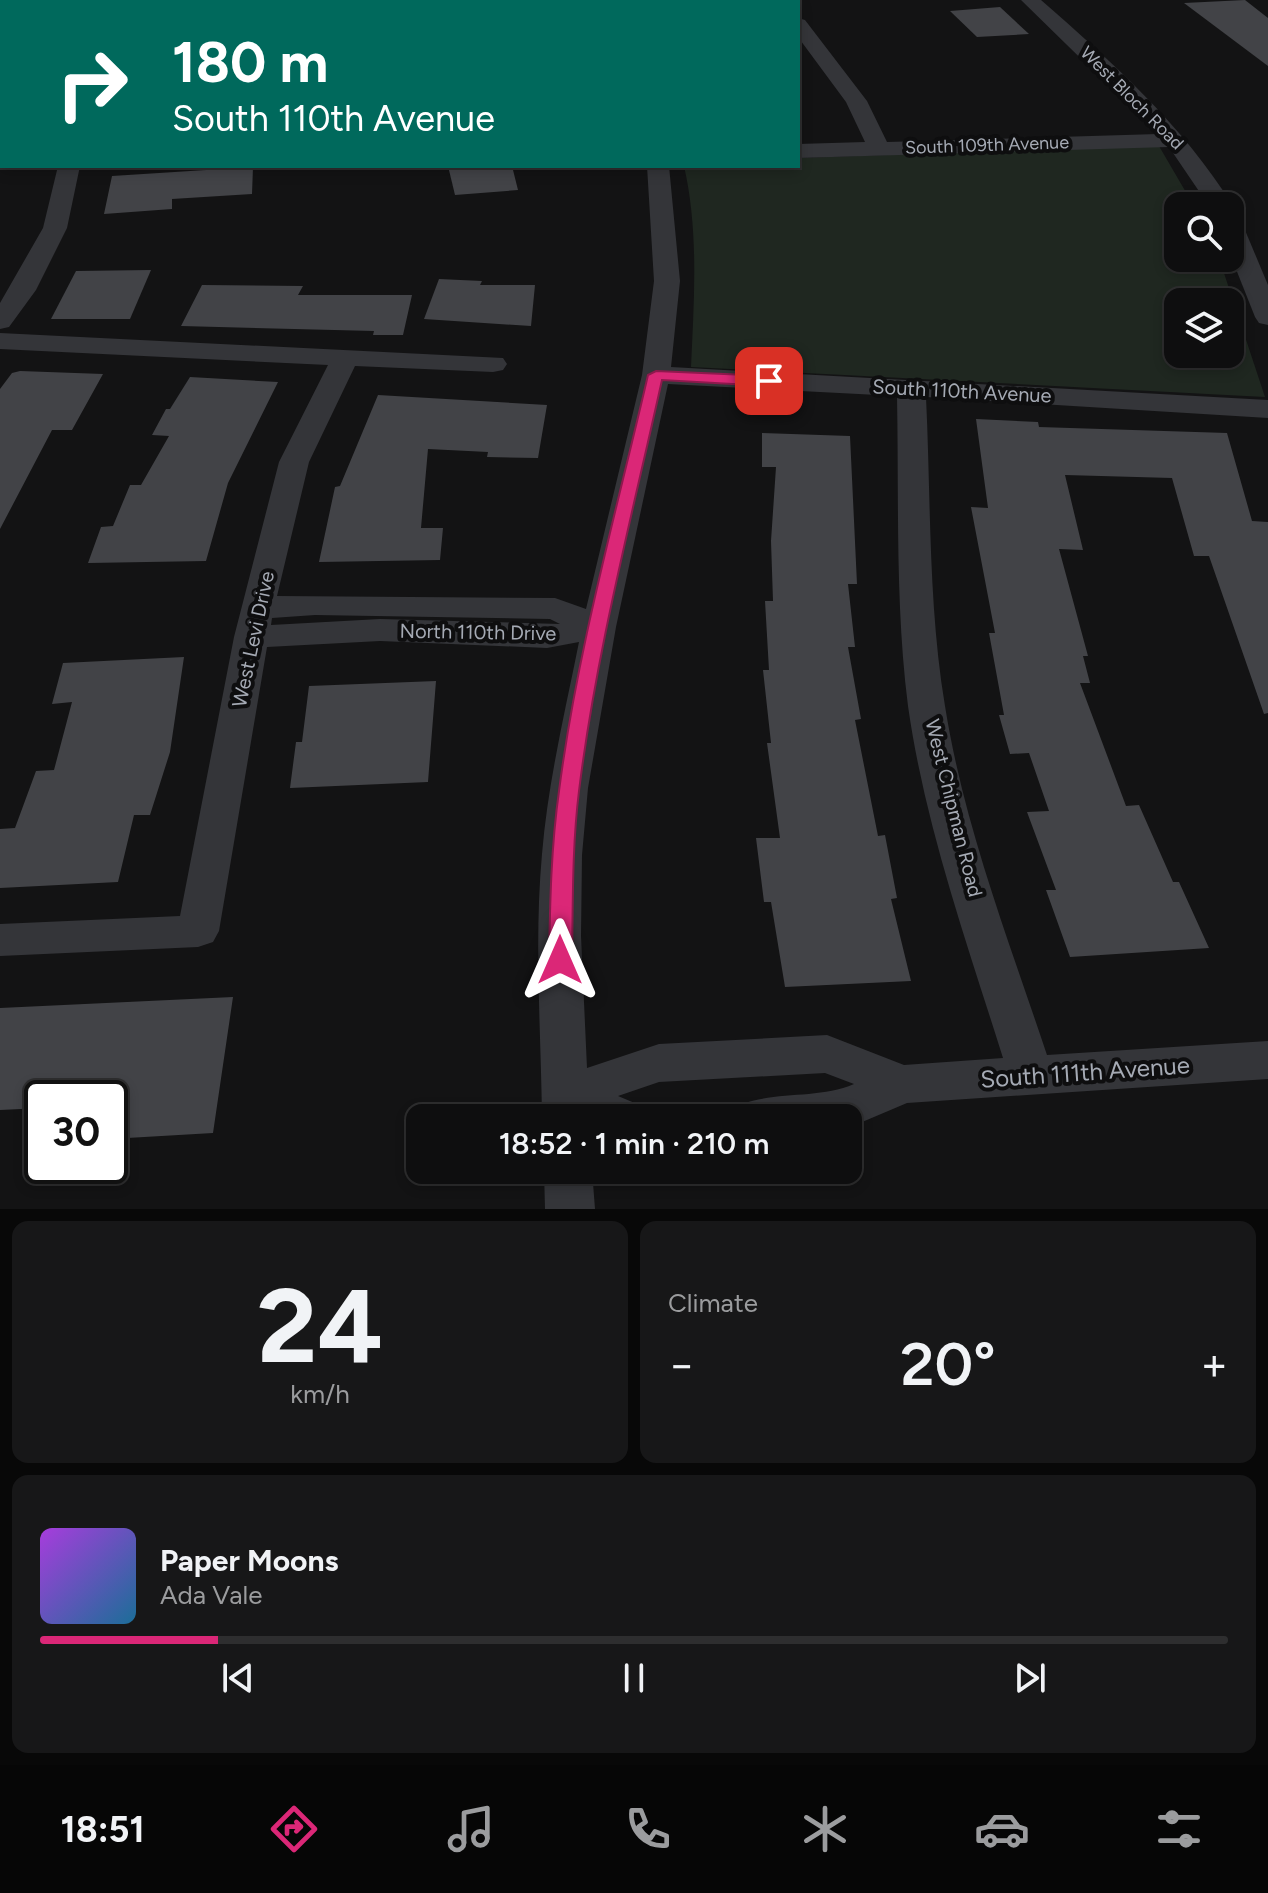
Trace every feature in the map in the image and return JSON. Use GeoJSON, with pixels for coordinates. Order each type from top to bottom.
{"type":"FeatureCollection","features":[{"type":"Feature","properties":{"kind":"street","name":"West Bloch Road"},"geometry":{"type":"LineString","coordinates":[[1030,0],[1095,58],[1175,140],[1195,163],[1213,192]]}},
{"type":"Feature","properties":{"kind":"street"},"geometry":{"type":"LineString","coordinates":[[800,27],[856,101],[879,148]]}},
{"type":"Feature","properties":{"kind":"street","name":"South 109th Avenue"},"geometry":{"type":"LineString","coordinates":[[800,151],[1175,140]]}},
{"type":"Feature","properties":{"kind":"street"},"geometry":{"type":"LineString","coordinates":[[0,321],[23,290],[55,228],[69,168]]}},
{"type":"Feature","properties":{"kind":"street"},"geometry":{"type":"LineString","coordinates":[[565,1104],[560,936],[562,855],[569,788],[599,627],[656,375],[667,281],[658,168]]}},
{"type":"Feature","properties":{"kind":"street"},"geometry":{"type":"LineString","coordinates":[[1256,255],[1268,317]]}},
{"type":"Feature","properties":{"kind":"street"},"geometry":{"type":"LineString","coordinates":[[0,341],[493,364]]}},
{"type":"Feature","properties":{"kind":"street","name":"West Levi Drive"},"geometry":{"type":"LineString","coordinates":[[0,940],[198,931],[254,623],[294,462],[345,358]]}},
{"type":"Feature","properties":{"kind":"street","name":"South 110th Avenue"},"geometry":{"type":"LineString","coordinates":[[656,375],[1268,409]]}},
{"type":"Feature","properties":{"kind":"street","name":"West Chipman Road"},"geometry":{"type":"LineString","coordinates":[[911,388],[920,654],[936,752],[963,857],[1031,1076]]}},
{"type":"Feature","properties":{"kind":"street","name":"North 110th Drive"},"geometry":{"type":"LineString","coordinates":[[254,623],[547,637],[599,627]]}},
{"type":"Feature","properties":{"kind":"street","name":"South 111th Avenue"},"geometry":{"type":"LineString","coordinates":[[569,1104],[659,1063],[827,1054],[903,1084]]}},
{"type":"Feature","properties":{"kind":"street","name":"South 111th Avenue"},"geometry":{"type":"LineString","coordinates":[[857,1104],[903,1084],[1268,1060]]}},
{"type":"Feature","properties":{"kind":"street"},"geometry":{"type":"LineString","coordinates":[[569,1184],[570,1209]]}},
{"type":"Feature","properties":{"kind":"shaded area"},"geometry":{"type":"Polygon","coordinates":[[[1159,146],[1186,192],[1164,192],[1164,272],[1224,272],[1229,288],[1164,288],[1164,368],[1244,368],[1244,334],[1265,397],[691,367],[694,291],[692,216],[684,168],[800,168],[800,158],[1159,146]]]}},
{"type":"Feature","properties":{"kind":"building"},"geometry":{"type":"Polygon","coordinates":[[[1245,0],[1268,18],[1268,66],[1184,3],[1245,0]]]}},
{"type":"Feature","properties":{"kind":"building"},"geometry":{"type":"Polygon","coordinates":[[[1000,7],[1029,34],[977,37],[950,11],[1000,7]]]}},
{"type":"Feature","properties":{"kind":"building"},"geometry":{"type":"Polygon","coordinates":[[[253,168],[252,194],[172,199],[172,209],[104,214],[112,176],[253,168]]]}},
{"type":"Feature","properties":{"kind":"building"},"geometry":{"type":"Polygon","coordinates":[[[448,168],[512,168],[518,190],[455,195],[448,168]]]}},
{"type":"Feature","properties":{"kind":"building"},"geometry":{"type":"Polygon","coordinates":[[[151,270],[130,319],[51,319],[76,271],[151,270]]]}},
{"type":"Feature","properties":{"kind":"building"},"geometry":{"type":"Polygon","coordinates":[[[439,279],[482,281],[480,285],[535,285],[531,326],[424,319],[439,279]]]}},
{"type":"Feature","properties":{"kind":"building"},"geometry":{"type":"Polygon","coordinates":[[[202,285],[303,286],[298,295],[412,295],[403,335],[373,335],[374,331],[181,326],[202,285]]]}},
{"type":"Feature","properties":{"kind":"building"},"geometry":{"type":"Polygon","coordinates":[[[12,373],[103,374],[72,430],[52,430],[0,529],[0,389],[12,373]]]}},
{"type":"Feature","properties":{"kind":"building"},"geometry":{"type":"Polygon","coordinates":[[[190,377],[278,382],[228,483],[206,561],[88,563],[101,527],[113,526],[130,485],[141,485],[169,436],[152,435],[166,409],[170,409],[190,377]]]}},
{"type":"Feature","properties":{"kind":"building"},"geometry":{"type":"Polygon","coordinates":[[[378,395],[547,405],[538,458],[487,457],[488,452],[428,449],[421,528],[443,528],[440,560],[319,562],[335,487],[340,486],[378,395]]]}},
{"type":"Feature","properties":{"kind":"building"},"geometry":{"type":"Polygon","coordinates":[[[976,419],[1038,422],[1039,427],[1227,433],[1252,521],[1268,522],[1268,713],[1264,714],[1209,556],[1194,556],[1172,478],[1065,475],[1083,550],[1059,549],[1088,656],[1083,656],[1090,683],[1080,683],[1126,806],[1139,805],[1173,882],[1179,882],[1209,948],[1070,957],[1046,890],[1056,890],[1027,812],[1049,811],[1029,753],[1010,754],[999,715],[1004,715],[989,633],[995,633],[971,507],[988,508],[976,419]]]}},
{"type":"Feature","properties":{"kind":"building"},"geometry":{"type":"Polygon","coordinates":[[[762,433],[850,436],[857,584],[848,584],[855,647],[848,647],[861,719],[855,720],[878,836],[885,835],[897,898],[891,899],[911,981],[785,987],[771,902],[764,902],[756,838],[780,838],[767,743],[771,743],[763,670],[769,670],[765,601],[773,601],[771,541],[776,467],[762,467],[762,433]]]}},
{"type":"Feature","properties":{"kind":"building"},"geometry":{"type":"Polygon","coordinates":[[[184,657],[170,752],[150,815],[134,815],[118,882],[0,888],[0,829],[15,828],[36,771],[54,770],[72,702],[52,704],[63,663],[184,657]]]}},
{"type":"Feature","properties":{"kind":"building"},"geometry":{"type":"Polygon","coordinates":[[[436,681],[428,782],[290,788],[296,742],[302,742],[309,686],[436,681]]]}},
{"type":"Feature","properties":{"kind":"building"},"geometry":{"type":"Polygon","coordinates":[[[233,997],[213,1133],[128,1138],[128,1080],[24,1080],[24,1109],[0,1110],[0,1008],[233,997]]]}},
{"type":"Feature","properties":{"kind":"route"},"geometry":{"type":"LineString","coordinates":[[560,960],[562,855],[569,788],[599,627],[656,375],[769,381]]}}]}
